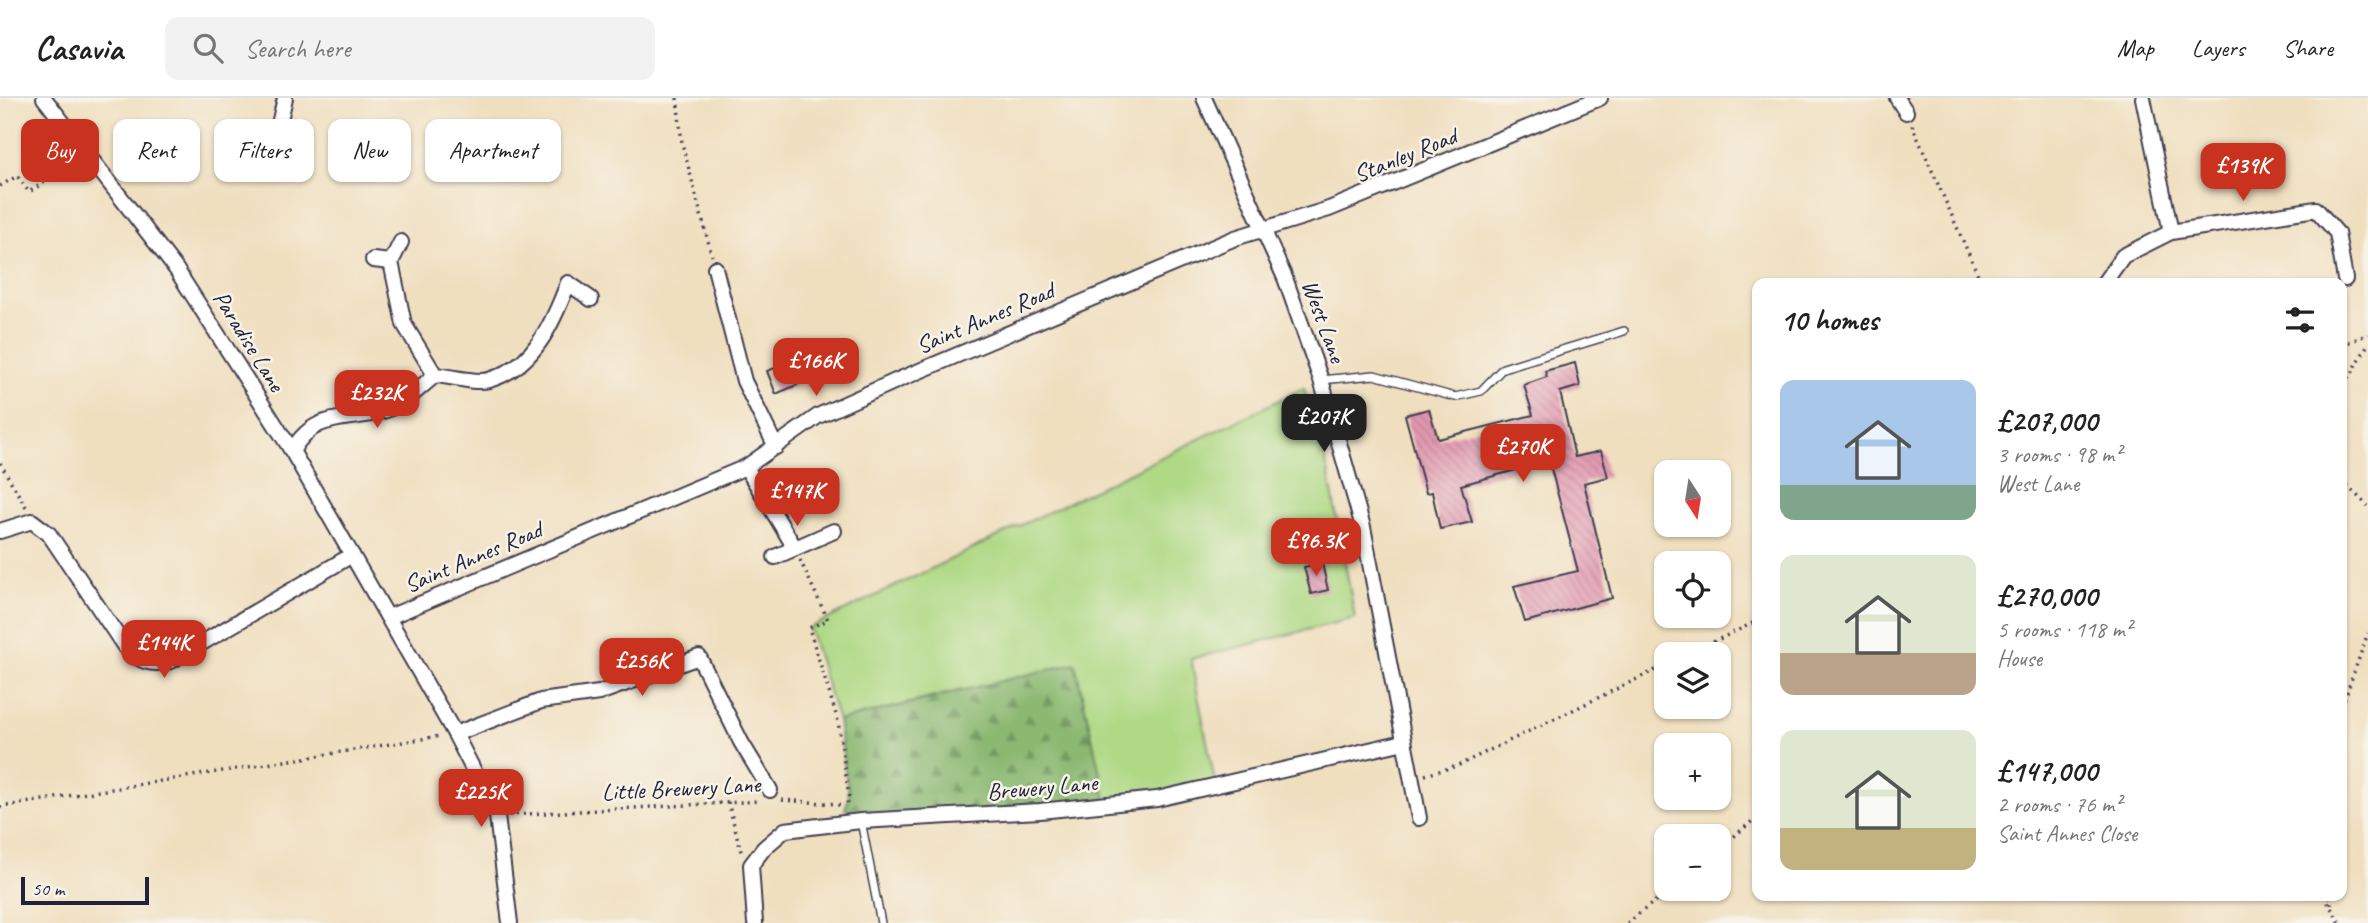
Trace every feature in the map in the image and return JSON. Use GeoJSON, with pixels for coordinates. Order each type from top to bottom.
{"type":"FeatureCollection","features":[{"type":"Feature","properties":{"kind":"street","name":"Paradise Lane"},"geometry":{"type":"LineString","coordinates":[[44,98],[61,119]]}},
{"type":"Feature","properties":{"kind":"street"},"geometry":{"type":"LineString","coordinates":[[280,119],[285,98]]}},
{"type":"Feature","properties":{"kind":"street","name":"West Lane"},"geometry":{"type":"LineString","coordinates":[[1204,98],[1285,278],[1321,380],[1363,527],[1419,818]]}},
{"type":"Feature","properties":{"kind":"street","name":"Stanley Road"},"geometry":{"type":"LineString","coordinates":[[1264,230],[1415,176],[1600,98]]}},
{"type":"Feature","properties":{"kind":"street"},"geometry":{"type":"LineString","coordinates":[[1897,98],[1906,111]]}},
{"type":"Feature","properties":{"kind":"street"},"geometry":{"type":"LineString","coordinates":[[2143,98],[2171,232]]}},
{"type":"Feature","properties":{"kind":"street","name":"Paradise Lane"},"geometry":{"type":"LineString","coordinates":[[99,166],[176,269],[292,451],[455,734],[497,816]]}},
{"type":"Feature","properties":{"kind":"street"},"geometry":{"type":"LineString","coordinates":[[2107,278],[2123,256],[2171,232],[2316,209],[2337,233],[2345,278]]}},
{"type":"Feature","properties":{"kind":"street","name":"Saint Annes Road"},"geometry":{"type":"LineString","coordinates":[[389,617],[746,467],[818,416],[898,380],[1235,238],[1264,230]]}},
{"type":"Feature","properties":{"kind":"street"},"geometry":{"type":"LineString","coordinates":[[401,242],[391,262],[404,324],[435,375]]}},
{"type":"Feature","properties":{"kind":"street"},"geometry":{"type":"LineString","coordinates":[[373,260],[391,262]]}},
{"type":"Feature","properties":{"kind":"street"},"geometry":{"type":"LineString","coordinates":[[715,268],[744,381],[776,447]]}},
{"type":"Feature","properties":{"kind":"street"},"geometry":{"type":"LineString","coordinates":[[292,451],[300,436],[318,422],[363,416],[396,406],[435,375],[488,380],[525,361],[554,322],[568,283],[591,299]]}},
{"type":"Feature","properties":{"kind":"street"},"geometry":{"type":"LineString","coordinates":[[746,467],[795,548]]}},
{"type":"Feature","properties":{"kind":"street"},"geometry":{"type":"LineString","coordinates":[[0,531],[32,521],[50,534],[125,647],[137,659],[154,665],[171,661],[352,555]]}},
{"type":"Feature","properties":{"kind":"street"},"geometry":{"type":"LineString","coordinates":[[775,557],[834,531]]}},
{"type":"Feature","properties":{"kind":"street"},"geometry":{"type":"LineString","coordinates":[[455,734],[541,701],[599,693],[699,657],[768,797]]}},
{"type":"Feature","properties":{"kind":"street","name":"Brewery Lane"},"geometry":{"type":"LineString","coordinates":[[751,865],[764,848],[785,830],[861,821],[1040,811],[1157,799],[1404,742]]}},
{"type":"Feature","properties":{"kind":"street"},"geometry":{"type":"LineString","coordinates":[[497,816],[510,923]]}},
{"type":"Feature","properties":{"kind":"street"},"geometry":{"type":"LineString","coordinates":[[751,865],[754,923]]}},
{"type":"Feature","properties":{"kind":"lane"},"geometry":{"type":"LineString","coordinates":[[1321,380],[1374,375],[1455,397],[1469,396],[1489,385],[1503,368],[1624,331]]}},
{"type":"Feature","properties":{"kind":"lane"},"geometry":{"type":"LineString","coordinates":[[861,821],[881,923]]}},
{"type":"Feature","properties":{"kind":"path"},"geometry":{"type":"LineString","coordinates":[[677,98],[682,143],[715,268]]}},
{"type":"Feature","properties":{"kind":"path"},"geometry":{"type":"LineString","coordinates":[[1906,111],[1980,278]]}},
{"type":"Feature","properties":{"kind":"path"},"geometry":{"type":"LineString","coordinates":[[0,186],[18,176],[21,180]]}},
{"type":"Feature","properties":{"kind":"path"},"geometry":{"type":"LineString","coordinates":[[22,182],[29,192],[44,182]]}},
{"type":"Feature","properties":{"kind":"path"},"geometry":{"type":"LineString","coordinates":[[2347,343],[2368,334]]}},
{"type":"Feature","properties":{"kind":"path"},"geometry":{"type":"LineString","coordinates":[[2347,378],[2368,344]]}},
{"type":"Feature","properties":{"kind":"path"},"geometry":{"type":"LineString","coordinates":[[0,463],[21,496],[32,521]]}},
{"type":"Feature","properties":{"kind":"path"},"geometry":{"type":"LineString","coordinates":[[2347,486],[2368,506]]}},
{"type":"Feature","properties":{"kind":"path"},"geometry":{"type":"LineString","coordinates":[[795,548],[828,620],[809,628],[838,721],[849,797],[845,809]]}},
{"type":"Feature","properties":{"kind":"path"},"geometry":{"type":"LineString","coordinates":[[1713,642],[1752,623]]}},
{"type":"Feature","properties":{"kind":"path"},"geometry":{"type":"LineString","coordinates":[[2347,692],[2368,633]]}},
{"type":"Feature","properties":{"kind":"path"},"geometry":{"type":"LineString","coordinates":[[1413,779],[1457,766],[1654,671]]}},
{"type":"Feature","properties":{"kind":"path"},"geometry":{"type":"LineString","coordinates":[[0,807],[455,734]]}},
{"type":"Feature","properties":{"kind":"path","name":"Little Brewery Lane"},"geometry":{"type":"LineString","coordinates":[[497,816],[728,802],[768,797],[836,804],[861,821]]}},
{"type":"Feature","properties":{"kind":"path"},"geometry":{"type":"LineString","coordinates":[[728,802],[744,862],[751,865]]}},
{"type":"Feature","properties":{"kind":"path"},"geometry":{"type":"LineString","coordinates":[[1731,839],[1752,821]]}},
{"type":"Feature","properties":{"kind":"path"},"geometry":{"type":"LineString","coordinates":[[1627,923],[1655,901]]}},
{"type":"Feature","properties":{"kind":"path"},"geometry":{"type":"LineString","coordinates":[[2327,901],[2340,923]]}},
{"type":"Feature","properties":{"kind":"path"},"geometry":{"type":"LineString","coordinates":[[2330,901],[2333,911]]}},
{"type":"Feature","properties":{"kind":"green space"},"geometry":{"type":"Polygon","coordinates":[[[1304,388],[1328,470],[1355,618],[1191,659],[1216,788],[1107,804],[962,690],[838,721],[809,628],[1304,388]]]}},
{"type":"Feature","properties":{"kind":"green space"},"geometry":{"type":"Polygon","coordinates":[[[1075,663],[1107,804],[861,821],[845,809],[849,797],[838,721],[1075,663]]]}},
{"type":"Feature","properties":{"kind":"building"},"geometry":{"type":"Polygon","coordinates":[[[793,354],[803,378],[795,381],[797,385],[776,394],[767,371],[778,367],[776,361],[793,354]]]}},
{"type":"Feature","properties":{"kind":"building"},"geometry":{"type":"Polygon","coordinates":[[[1575,363],[1580,386],[1560,392],[1575,457],[1601,451],[1608,477],[1584,483],[1612,598],[1525,622],[1514,586],[1578,571],[1549,461],[1461,485],[1472,522],[1440,529],[1432,492],[1426,493],[1405,415],[1429,409],[1438,439],[1533,415],[1524,385],[1547,377],[1545,371],[1575,363]]]}},
{"type":"Feature","properties":{"kind":"building"},"geometry":{"type":"Polygon","coordinates":[[[1322,563],[1328,590],[1311,594],[1304,567],[1322,563]]]}}]}
